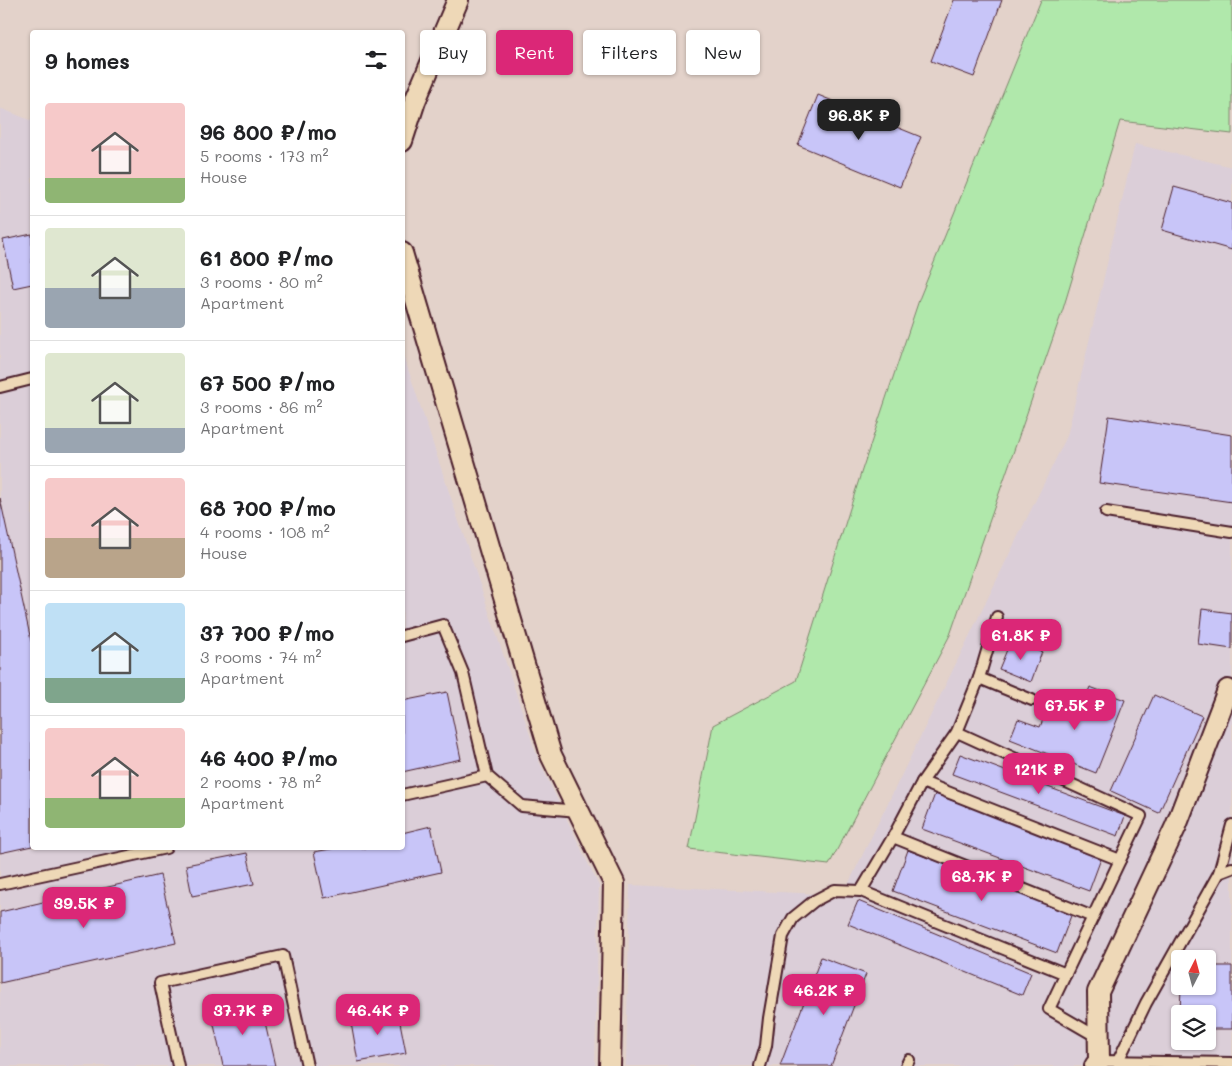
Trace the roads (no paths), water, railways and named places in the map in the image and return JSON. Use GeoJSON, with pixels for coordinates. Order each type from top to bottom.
{"type":"FeatureCollection","features":[{"type":"Feature","properties":{"kind":"street"},"geometry":{"type":"LineString","coordinates":[[405,132],[415,100],[458,0]]}},
{"type":"Feature","properties":{"kind":"street"},"geometry":{"type":"LineString","coordinates":[[405,263],[551,755],[614,883],[610,1066]]}},
{"type":"Feature","properties":{"kind":"street"},"geometry":{"type":"LineString","coordinates":[[1104,1063],[1099,1038],[1098,992],[1176,826],[1228,690]]}},
{"type":"Feature","properties":{"kind":"lane"},"geometry":{"type":"LineString","coordinates":[[0,387],[30,380]]}},
{"type":"Feature","properties":{"kind":"lane"},"geometry":{"type":"LineString","coordinates":[[1106,512],[1232,532]]}},
{"type":"Feature","properties":{"kind":"lane"},"geometry":{"type":"LineString","coordinates":[[861,891],[893,837],[922,782],[957,732],[979,678],[997,617]]}},
{"type":"Feature","properties":{"kind":"lane"},"geometry":{"type":"LineString","coordinates":[[405,635],[443,625],[463,672],[487,776],[522,806],[578,811]]}},
{"type":"Feature","properties":{"kind":"lane"},"geometry":{"type":"LineString","coordinates":[[979,678],[1032,700]]}},
{"type":"Feature","properties":{"kind":"lane"},"geometry":{"type":"LineString","coordinates":[[957,732],[1140,816],[1049,1009],[1099,1038]]}},
{"type":"Feature","properties":{"kind":"lane"},"geometry":{"type":"LineString","coordinates":[[405,794],[487,776]]}},
{"type":"Feature","properties":{"kind":"lane"},"geometry":{"type":"LineString","coordinates":[[922,782],[1120,860]]}},
{"type":"Feature","properties":{"kind":"lane"},"geometry":{"type":"LineString","coordinates":[[1104,1063],[1146,1004],[1220,873],[1232,825]]}},
{"type":"Feature","properties":{"kind":"lane"},"geometry":{"type":"LineString","coordinates":[[893,837],[1093,918]]}},
{"type":"Feature","properties":{"kind":"lane"},"geometry":{"type":"LineString","coordinates":[[0,884],[157,850]]}},
{"type":"Feature","properties":{"kind":"lane"},"geometry":{"type":"LineString","coordinates":[[1220,873],[1232,868]]}},
{"type":"Feature","properties":{"kind":"lane"},"geometry":{"type":"LineString","coordinates":[[760,1066],[766,1046],[768,1018],[783,936],[793,918],[814,901],[835,890],[861,891],[1066,974]]}},
{"type":"Feature","properties":{"kind":"lane"},"geometry":{"type":"LineString","coordinates":[[178,1066],[160,983],[283,956],[307,1066]]}},
{"type":"Feature","properties":{"kind":"lane"},"geometry":{"type":"LineString","coordinates":[[1104,1063],[1232,1063]]}}]}
